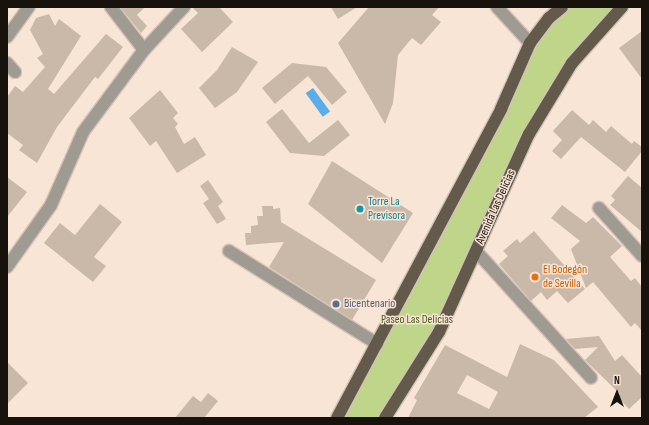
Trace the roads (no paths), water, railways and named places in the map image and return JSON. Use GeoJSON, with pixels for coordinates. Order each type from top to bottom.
{"type":"FeatureCollection","features":[{"type":"Feature","properties":{"kind":"main road"},"geometry":{"type":"LineString","coordinates":[[337,418],[501,109],[530,43],[549,18],[562,7]]}},
{"type":"Feature","properties":{"kind":"main road","name":"Avenida Las Delicias"},"geometry":{"type":"LineString","coordinates":[[385,418],[440,332],[529,134],[572,63],[622,7]]}},
{"type":"Feature","properties":{"kind":"street"},"geometry":{"type":"LineString","coordinates":[[7,37],[29,7]]}},
{"type":"Feature","properties":{"kind":"street"},"geometry":{"type":"LineString","coordinates":[[111,7],[144,50]]}},
{"type":"Feature","properties":{"kind":"street"},"geometry":{"type":"LineString","coordinates":[[7,267],[51,205],[83,132],[144,50],[184,7]]}},
{"type":"Feature","properties":{"kind":"street"},"geometry":{"type":"LineString","coordinates":[[497,7],[530,43]]}},
{"type":"Feature","properties":{"kind":"street"},"geometry":{"type":"LineString","coordinates":[[599,208],[642,256]]}},
{"type":"Feature","properties":{"kind":"street"},"geometry":{"type":"LineString","coordinates":[[228,251],[376,344]]}},
{"type":"Feature","properties":{"kind":"street"},"geometry":{"type":"LineString","coordinates":[[476,251],[591,378]]}},
{"type":"Feature","properties":{"kind":"water"},"geometry":{"type":"Polygon","coordinates":[[[313,88],[330,111],[323,117],[306,93],[313,88]]]}},
{"type":"Feature","properties":{"kind":"place","name":"Torre La Previsora"},"geometry":{"type":"Point","coordinates":[360,209]}},
{"type":"Feature","properties":{"kind":"place","name":"El Bodegón de Sevilla"},"geometry":{"type":"Point","coordinates":[535,277]}},
{"type":"Feature","properties":{"kind":"place","name":"Bicentenario"},"geometry":{"type":"Point","coordinates":[336,304]}},
{"type":"Feature","properties":{"kind":"park label","name":"Paseo Las Delicias"},"geometry":{"type":"Point","coordinates":[417,320]}}]}
